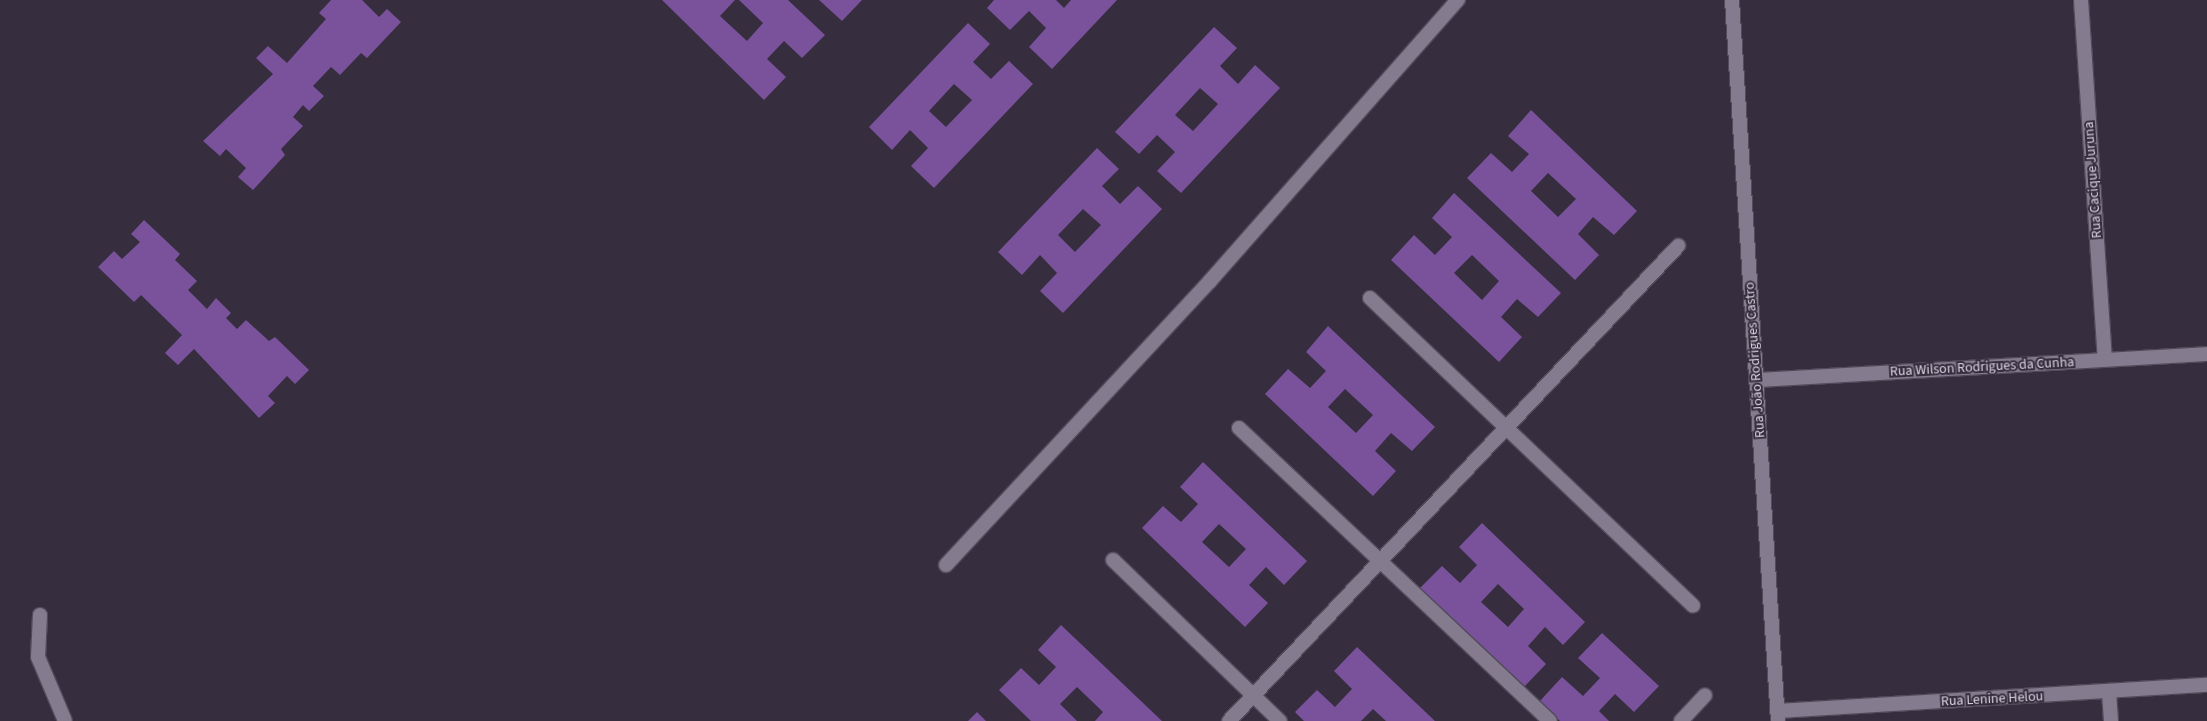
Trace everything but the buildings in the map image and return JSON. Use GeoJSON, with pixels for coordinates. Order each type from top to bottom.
{"type":"FeatureCollection","features":[{"type":"Feature","properties":{"kind":"street"},"geometry":{"type":"LineString","coordinates":[[946,564],[1210,281],[1458,0]]}},
{"type":"Feature","properties":{"kind":"street","name":"Rua João Rodrigues Castro"},"geometry":{"type":"LineString","coordinates":[[1732,0],[1778,716]]}},
{"type":"Feature","properties":{"kind":"street","name":"Rua Cacique Juruna"},"geometry":{"type":"LineString","coordinates":[[2081,0],[2105,359]]}},
{"type":"Feature","properties":{"kind":"street"},"geometry":{"type":"LineString","coordinates":[[1229,721],[1678,246]]}},
{"type":"Feature","properties":{"kind":"street"},"geometry":{"type":"LineString","coordinates":[[1370,298],[1507,426],[1693,606]]}},
{"type":"Feature","properties":{"kind":"street","name":"Rua Wilson Rodrigues da Cunha"},"geometry":{"type":"LineString","coordinates":[[1756,380],[2207,354]]}},
{"type":"Feature","properties":{"kind":"street"},"geometry":{"type":"LineString","coordinates":[[1240,428],[1550,721]]}},
{"type":"Feature","properties":{"kind":"street"},"geometry":{"type":"LineString","coordinates":[[1113,560],[1280,721]]}},
{"type":"Feature","properties":{"kind":"street"},"geometry":{"type":"LineString","coordinates":[[40,615],[38,658],[65,721]]}},
{"type":"Feature","properties":{"kind":"street","name":"Rua Lenine Helou"},"geometry":{"type":"LineString","coordinates":[[1778,716],[2207,686]]}},
{"type":"Feature","properties":{"kind":"street"},"geometry":{"type":"LineString","coordinates":[[2109,692],[2111,721]]}},
{"type":"Feature","properties":{"kind":"street"},"geometry":{"type":"LineString","coordinates":[[1682,721],[1705,695]]}}]}
